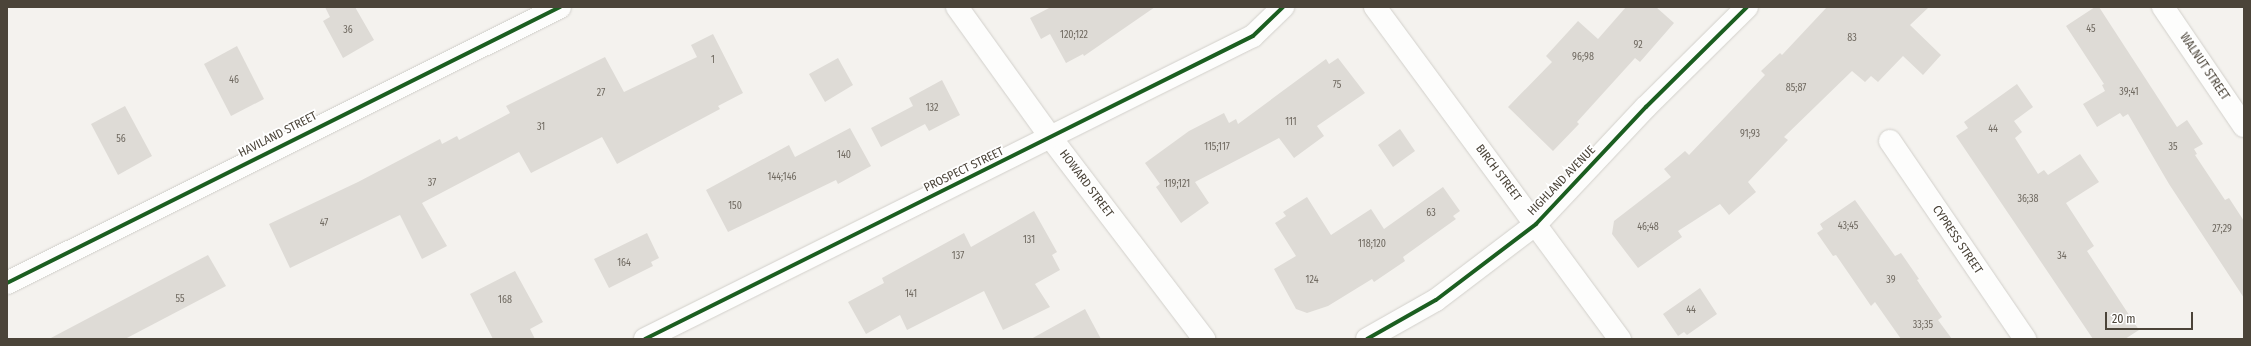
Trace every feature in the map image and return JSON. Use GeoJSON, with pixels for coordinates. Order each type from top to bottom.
{"type":"FeatureCollection","features":[{"type":"Feature","properties":{"kind":"street","name":"HAVILAND STREET"},"geometry":{"type":"LineString","coordinates":[[7,283],[560,7]]}},
{"type":"Feature","properties":{"kind":"street","name":"HOWARD STREET"},"geometry":{"type":"LineString","coordinates":[[958,7],[1051,138],[1204,339]]}},
{"type":"Feature","properties":{"kind":"street","name":"PROSPECT STREET"},"geometry":{"type":"LineString","coordinates":[[645,339],[1253,36],[1284,7]]}},
{"type":"Feature","properties":{"kind":"street","name":"BIRCH STREET"},"geometry":{"type":"LineString","coordinates":[[1375,7],[1620,339]]}},
{"type":"Feature","properties":{"kind":"street","name":"HIGHLAND AVENUE"},"geometry":{"type":"LineString","coordinates":[[1367,339],[1436,300],[1536,224],[1646,107],[1747,7]]}},
{"type":"Feature","properties":{"kind":"street","name":"WALNUT STREET"},"geometry":{"type":"LineString","coordinates":[[2163,7],[2244,126]]}},
{"type":"Feature","properties":{"kind":"street","name":"CYPRESS STREET"},"geometry":{"type":"LineString","coordinates":[[1890,141],[2025,339]]}},
{"type":"Feature","properties":{"kind":"building"},"geometry":{"type":"Polygon","coordinates":[[[325,7],[355,7],[374,40],[343,58],[323,21],[330,17],[325,7]]]}},
{"type":"Feature","properties":{"kind":"building"},"geometry":{"type":"Polygon","coordinates":[[[1051,7],[1155,7],[1084,56],[1083,54],[1066,63],[1050,34],[1041,39],[1030,18],[1051,7]]]}},
{"type":"Feature","properties":{"kind":"building"},"geometry":{"type":"Polygon","coordinates":[[[1626,7],[1656,7],[1674,23],[1640,62],[1635,58],[1577,122],[1579,124],[1553,151],[1508,107],[1552,62],[1546,56],[1578,21],[1598,39],[1626,7]]]}},
{"type":"Feature","properties":{"kind":"building"},"geometry":{"type":"Polygon","coordinates":[[[1827,7],[1929,7],[1910,25],[1941,55],[1923,75],[1903,56],[1878,82],[1871,76],[1865,82],[1852,71],[1784,137],[1788,140],[1748,182],[1756,192],[1729,215],[1720,204],[1678,231],[1682,237],[1638,268],[1612,234],[1614,221],[1671,177],[1664,169],[1685,151],[1689,155],[1765,75],[1761,71],[1780,53],[1782,55],[1827,7]]]}},
{"type":"Feature","properties":{"kind":"building"},"geometry":{"type":"Polygon","coordinates":[[[2095,7],[2099,7],[2177,127],[2187,120],[2203,144],[2194,149],[2197,154],[2195,155],[2225,200],[2229,198],[2244,221],[2244,298],[2169,184],[2128,114],[2123,117],[2120,113],[2097,127],[2083,104],[2105,91],[2102,85],[2104,84],[2066,26],[2095,7]]]}},
{"type":"Feature","properties":{"kind":"building"},"geometry":{"type":"Polygon","coordinates":[[[713,34],[743,93],[718,106],[720,109],[617,164],[602,137],[531,173],[519,152],[422,203],[447,246],[422,259],[400,215],[290,268],[269,224],[358,182],[440,139],[442,144],[457,136],[459,140],[510,113],[506,106],[605,57],[624,92],[697,57],[691,45],[713,34]]]}},
{"type":"Feature","properties":{"kind":"building"},"geometry":{"type":"Polygon","coordinates":[[[237,46],[264,99],[231,116],[204,64],[237,46]]]}},
{"type":"Feature","properties":{"kind":"building"},"geometry":{"type":"Polygon","coordinates":[[[838,58],[853,85],[825,102],[809,74],[838,58]]]}},
{"type":"Feature","properties":{"kind":"building"},"geometry":{"type":"Polygon","coordinates":[[[1338,58],[1365,93],[1317,126],[1324,136],[1294,158],[1279,138],[1195,182],[1209,203],[1181,223],[1156,187],[1160,184],[1145,163],[1189,131],[1224,113],[1229,123],[1236,119],[1238,124],[1326,59],[1329,64],[1338,58]]]}},
{"type":"Feature","properties":{"kind":"building"},"geometry":{"type":"Polygon","coordinates":[[[942,80],[960,115],[929,131],[925,124],[881,147],[871,128],[913,106],[909,98],[942,80]]]}},
{"type":"Feature","properties":{"kind":"building"},"geometry":{"type":"Polygon","coordinates":[[[2017,84],[2033,107],[2014,121],[2022,132],[2015,138],[2038,174],[2044,170],[2048,175],[2080,154],[2099,182],[2066,203],[2094,246],[2087,251],[2139,330],[2125,339],[2093,339],[1956,136],[1968,128],[1964,122],[2017,84]]]}},
{"type":"Feature","properties":{"kind":"building"},"geometry":{"type":"Polygon","coordinates":[[[125,106],[152,156],[118,175],[91,124],[125,106]]]}},
{"type":"Feature","properties":{"kind":"building"},"geometry":{"type":"Polygon","coordinates":[[[850,128],[871,166],[838,184],[836,180],[728,232],[706,190],[789,145],[795,157],[850,128]]]}},
{"type":"Feature","properties":{"kind":"building"},"geometry":{"type":"Polygon","coordinates":[[[1400,129],[1415,151],[1393,167],[1378,145],[1400,129]]]}},
{"type":"Feature","properties":{"kind":"building"},"geometry":{"type":"Polygon","coordinates":[[[1443,187],[1460,211],[1453,216],[1456,219],[1403,257],[1405,261],[1374,282],[1372,279],[1328,306],[1307,313],[1296,309],[1274,269],[1296,256],[1275,223],[1286,216],[1283,212],[1307,197],[1331,235],[1371,209],[1384,229],[1443,187]]]}},
{"type":"Feature","properties":{"kind":"building"},"geometry":{"type":"Polygon","coordinates":[[[1855,200],[1895,256],[1901,253],[1942,317],[1938,320],[1952,339],[1901,339],[1875,302],[1871,306],[1836,255],[1833,256],[1817,233],[1823,229],[1820,224],[1855,200]]]}},
{"type":"Feature","properties":{"kind":"building"},"geometry":{"type":"Polygon","coordinates":[[[1034,211],[1057,252],[1052,255],[1060,270],[1035,284],[1050,307],[1003,330],[984,291],[907,330],[900,315],[866,334],[848,302],[884,283],[882,278],[964,233],[971,247],[1034,211]]]}},
{"type":"Feature","properties":{"kind":"building"},"geometry":{"type":"Polygon","coordinates":[[[647,233],[659,258],[651,262],[653,266],[609,288],[594,259],[647,233]]]}},
{"type":"Feature","properties":{"kind":"building"},"geometry":{"type":"Polygon","coordinates":[[[208,255],[226,286],[125,339],[49,339],[208,255]]]}},
{"type":"Feature","properties":{"kind":"building"},"geometry":{"type":"Polygon","coordinates":[[[515,271],[543,322],[530,329],[535,339],[493,339],[470,294],[515,271]]]}},
{"type":"Feature","properties":{"kind":"building"},"geometry":{"type":"Polygon","coordinates":[[[1700,288],[1717,314],[1687,335],[1684,332],[1678,336],[1663,314],[1700,288]]]}},
{"type":"Feature","properties":{"kind":"building"},"geometry":{"type":"Polygon","coordinates":[[[1085,309],[1101,339],[1031,339],[1085,309]]]}},
{"type":"Feature","properties":{"kind":"cycle path"},"geometry":{"type":"LineString","coordinates":[[7,283],[560,7]]}},
{"type":"Feature","properties":{"kind":"cycle path"},"geometry":{"type":"LineString","coordinates":[[645,339],[1253,36],[1283,7]]}},
{"type":"Feature","properties":{"kind":"cycle path"},"geometry":{"type":"LineString","coordinates":[[1367,339],[1436,300],[1536,224],[1646,107],[1747,7]]}}]}
